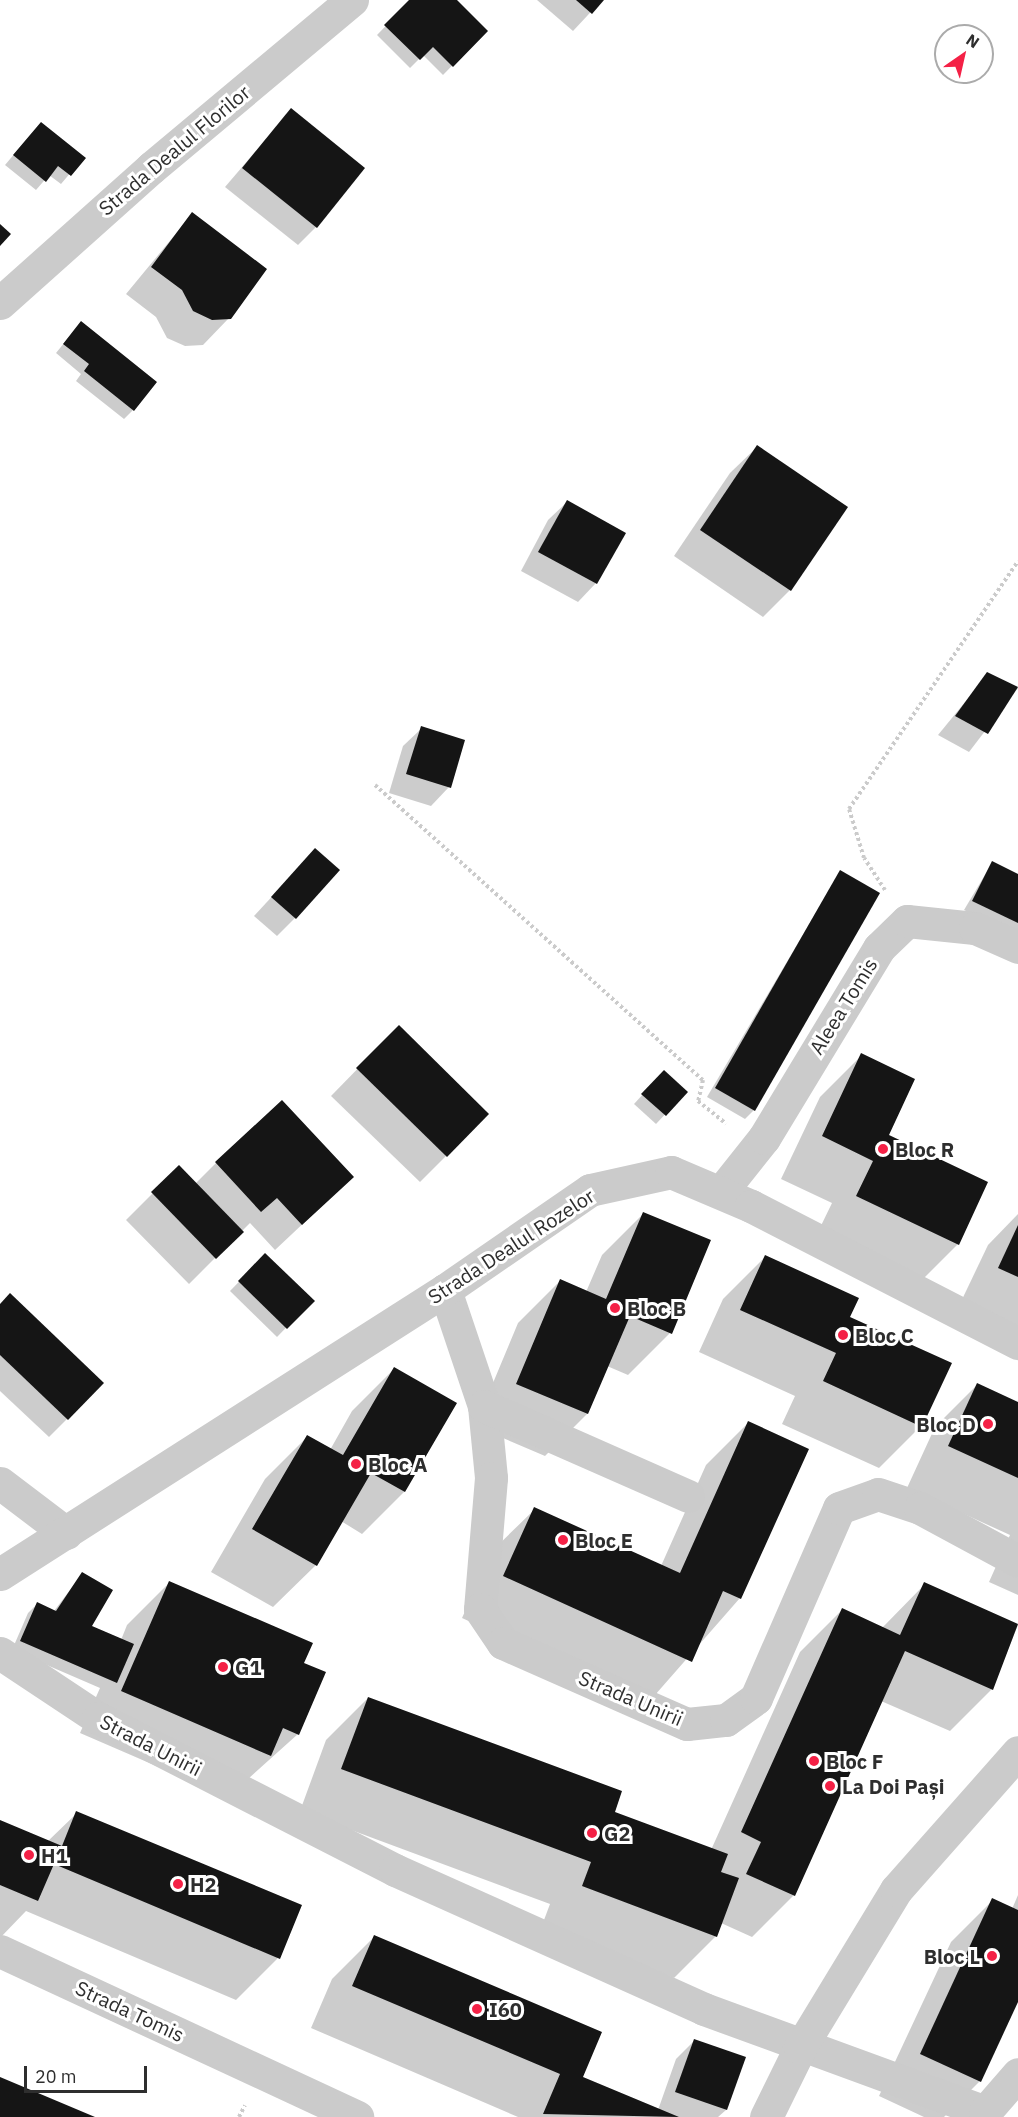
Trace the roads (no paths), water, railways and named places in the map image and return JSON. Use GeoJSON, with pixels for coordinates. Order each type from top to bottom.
{"type":"FeatureCollection","features":[{"type":"Feature","properties":{"kind":"street","name":"Strada Dealul Florilor"},"geometry":{"type":"LineString","coordinates":[[0,303],[151,168],[352,0]]}},
{"type":"Feature","properties":{"kind":"street","name":"Aleea Tomis"},"geometry":{"type":"LineString","coordinates":[[721,1192],[759,1143],[879,948],[907,921],[975,928],[1018,947]]}},
{"type":"Feature","properties":{"kind":"street","name":"Strada Dealul Rozelor"},"geometry":{"type":"LineString","coordinates":[[0,1574],[445,1290],[590,1190],[671,1172],[721,1192],[1018,1342]]}},
{"type":"Feature","properties":{"kind":"street","name":"Strada Unirii"},"geometry":{"type":"LineString","coordinates":[[445,1290],[484,1406],[491,1478],[480,1609],[503,1643],[687,1724],[726,1720],[756,1698],[839,1508],[878,1494],[920,1508],[1018,1561]]}},
{"type":"Feature","properties":{"kind":"street"},"geometry":{"type":"LineString","coordinates":[[484,1406],[688,1496]]}},
{"type":"Feature","properties":{"kind":"street"},"geometry":{"type":"LineString","coordinates":[[0,1483],[66,1533]]}},
{"type":"Feature","properties":{"kind":"street","name":"Strada Unirii"},"geometry":{"type":"LineString","coordinates":[[0,1653],[98,1718],[396,1870],[800,2048],[985,2112],[1018,2074]]}},
{"type":"Feature","properties":{"kind":"street"},"geometry":{"type":"LineString","coordinates":[[766,2117],[800,2048],[896,1890],[1017,1755]]}},
{"type":"Feature","properties":{"kind":"street","name":"Strada Tomis"},"geometry":{"type":"LineString","coordinates":[[0,1951],[357,2117]]}},
{"type":"Feature","properties":{"kind":"place","name":"Bloc R"},"geometry":{"type":"Point","coordinates":[883,1149]}},
{"type":"Feature","properties":{"kind":"place","name":"Bloc B"},"geometry":{"type":"Point","coordinates":[615,1308]}},
{"type":"Feature","properties":{"kind":"place","name":"Bloc C"},"geometry":{"type":"Point","coordinates":[843,1335]}},
{"type":"Feature","properties":{"kind":"place","name":"Bloc D"},"geometry":{"type":"Point","coordinates":[988,1424]}},
{"type":"Feature","properties":{"kind":"place","name":"Bloc A"},"geometry":{"type":"Point","coordinates":[356,1464]}},
{"type":"Feature","properties":{"kind":"place","name":"Bloc E"},"geometry":{"type":"Point","coordinates":[563,1540]}},
{"type":"Feature","properties":{"kind":"place","name":"G1"},"geometry":{"type":"Point","coordinates":[223,1667]}},
{"type":"Feature","properties":{"kind":"place","name":"Bloc F"},"geometry":{"type":"Point","coordinates":[814,1761]}},
{"type":"Feature","properties":{"kind":"place","name":"La Doi Pași"},"geometry":{"type":"Point","coordinates":[830,1786]}},
{"type":"Feature","properties":{"kind":"place","name":"G2"},"geometry":{"type":"Point","coordinates":[592,1833]}},
{"type":"Feature","properties":{"kind":"place","name":"H1"},"geometry":{"type":"Point","coordinates":[29,1855]}},
{"type":"Feature","properties":{"kind":"place","name":"H2"},"geometry":{"type":"Point","coordinates":[178,1884]}},
{"type":"Feature","properties":{"kind":"place","name":"Bloc L"},"geometry":{"type":"Point","coordinates":[992,1956]}},
{"type":"Feature","properties":{"kind":"place","name":"I60"},"geometry":{"type":"Point","coordinates":[477,2009]}}]}
